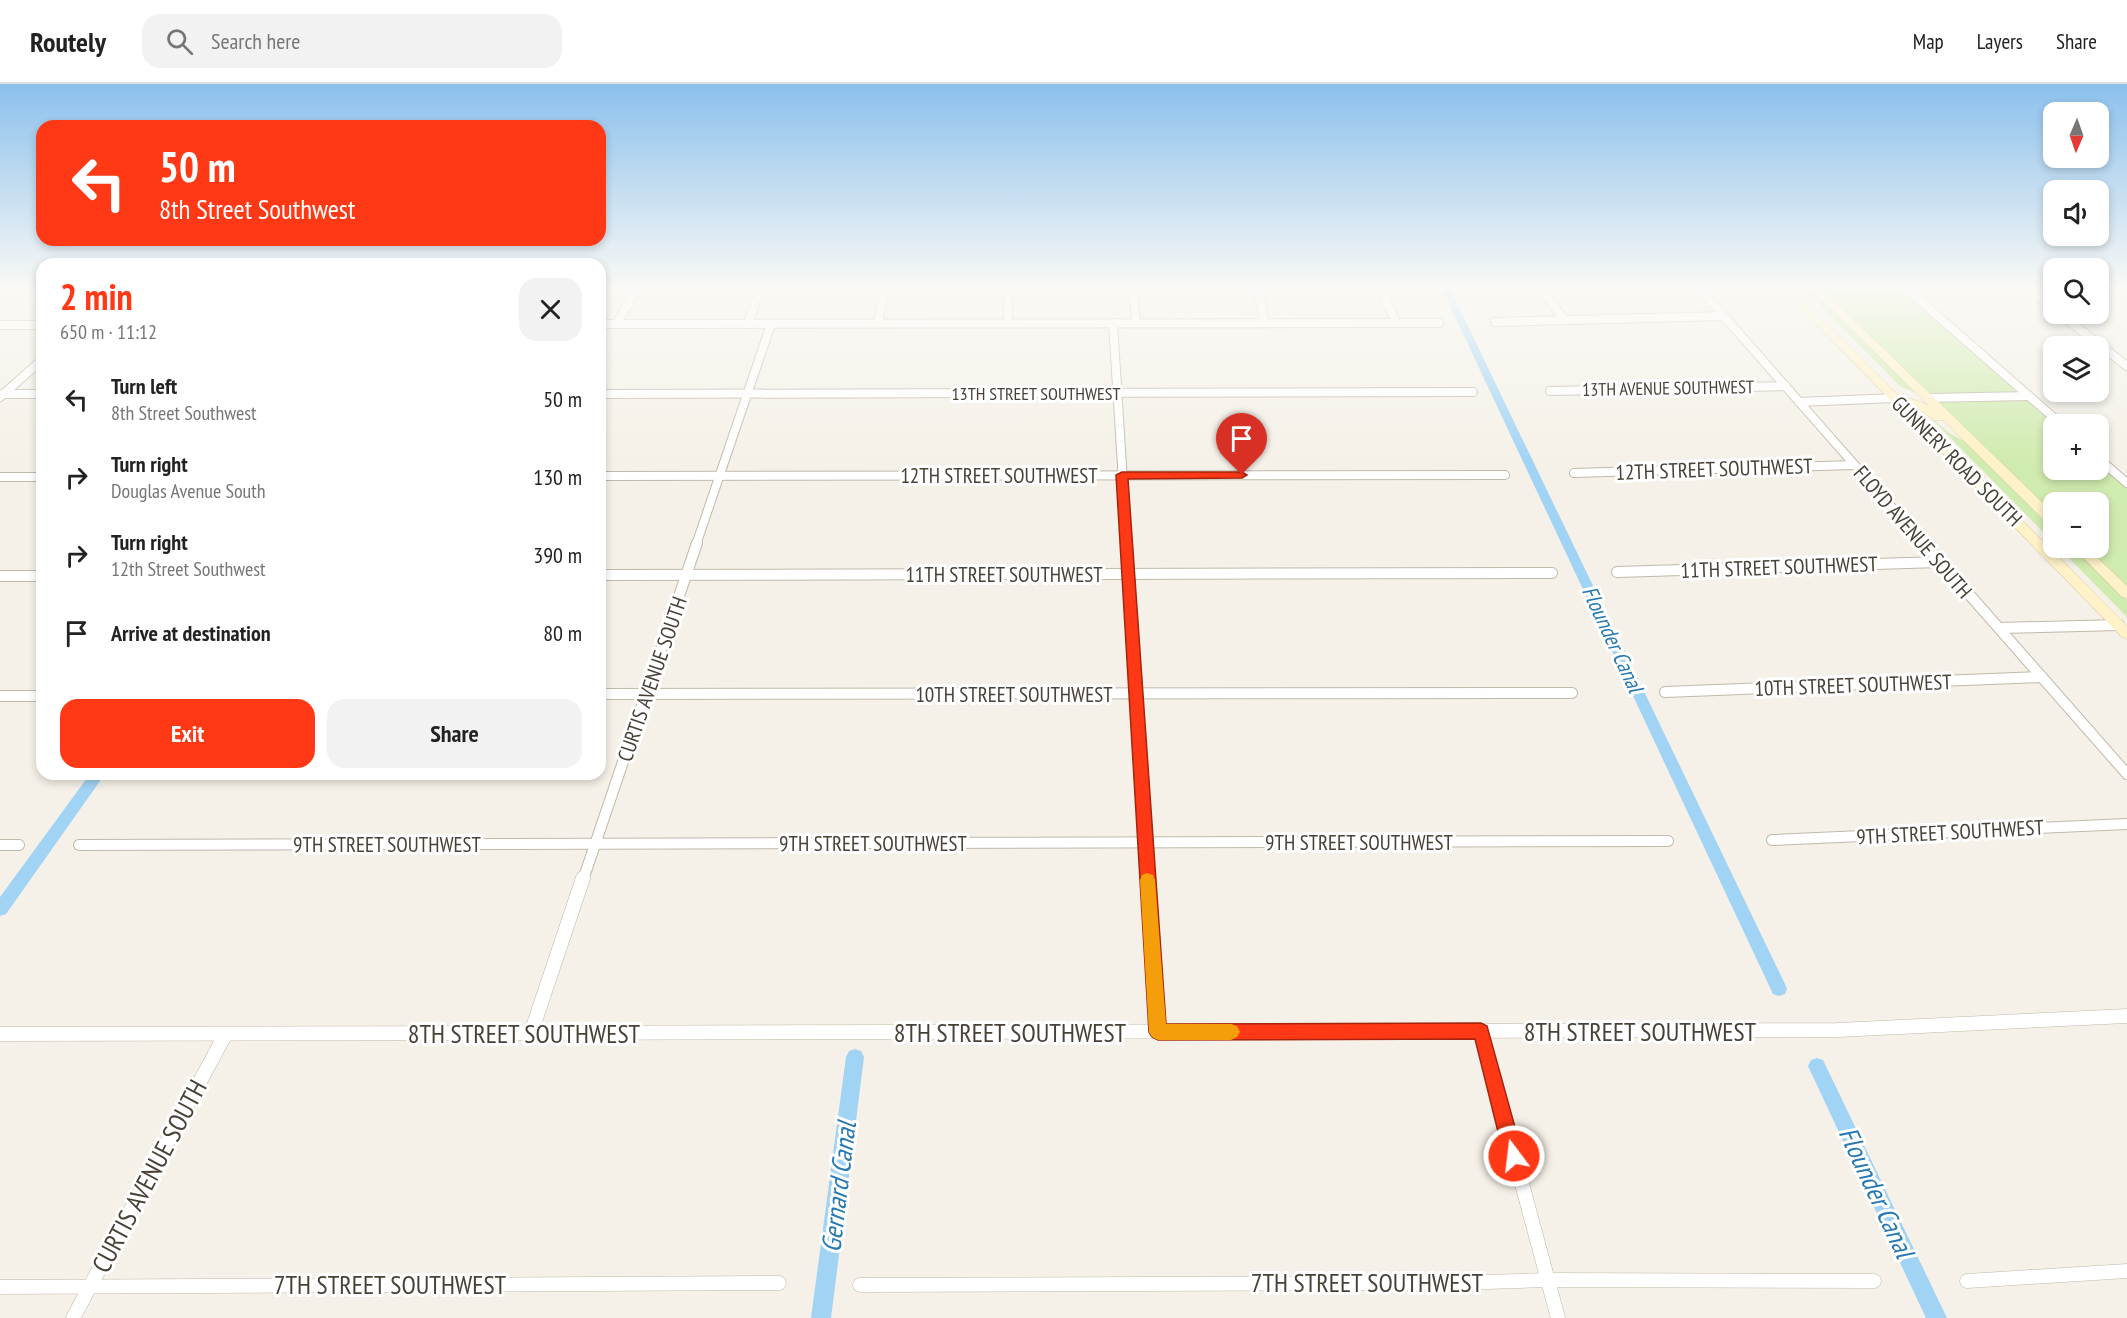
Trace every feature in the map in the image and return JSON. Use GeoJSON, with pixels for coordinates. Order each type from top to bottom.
{"type":"FeatureCollection","features":[{"type":"Feature","properties":{"kind":"main road","name":"GUNNERY ROAD SOUTH"},"geometry":{"type":"LineString","coordinates":[[1844,347],[2123,629]]}},
{"type":"Feature","properties":{"kind":"main road","name":"GUNNERY ROAD SOUTH"},"geometry":{"type":"LineString","coordinates":[[1875,347],[2043,511]]}},
{"type":"Feature","properties":{"kind":"main road"},"geometry":{"type":"LineString","coordinates":[[1858,361],[1869,366],[1895,387],[1916,396],[1928,398]]}},
{"type":"Feature","properties":{"kind":"main road"},"geometry":{"type":"LineString","coordinates":[[1895,398],[1920,405],[1953,432],[1974,443]]}},
{"type":"Feature","properties":{"kind":"main road"},"geometry":{"type":"LineString","coordinates":[[2090,558],[2127,594]]}},
{"type":"Feature","properties":{"kind":"street","name":"CURTIS AVENUE SOUTH"},"geometry":{"type":"LineString","coordinates":[[531,1033],[763,347]]}},
{"type":"Feature","properties":{"kind":"street"},"geometry":{"type":"LineString","coordinates":[[1114,347],[1158,1032]]}},
{"type":"Feature","properties":{"kind":"street","name":"FLOYD AVENUE SOUTH"},"geometry":{"type":"LineString","coordinates":[[1751,347],[2127,774]]}},
{"type":"Feature","properties":{"kind":"street"},"geometry":{"type":"LineString","coordinates":[[1973,347],[2050,414]]}},
{"type":"Feature","properties":{"kind":"street"},"geometry":{"type":"LineString","coordinates":[[2102,347],[2127,366]]}},
{"type":"Feature","properties":{"kind":"street"},"geometry":{"type":"LineString","coordinates":[[1,395],[36,365]]}},
{"type":"Feature","properties":{"kind":"street","name":"13TH AVENUE SOUTHWEST"},"geometry":{"type":"LineString","coordinates":[[1550,391],[1786,386]]}},
{"type":"Feature","properties":{"kind":"street","name":"13TH STREET SOUTHWEST"},"geometry":{"type":"LineString","coordinates":[[606,394],[1473,392]]}},
{"type":"Feature","properties":{"kind":"street"},"geometry":{"type":"LineString","coordinates":[[1,395],[36,394]]}},
{"type":"Feature","properties":{"kind":"street"},"geometry":{"type":"LineString","coordinates":[[1928,398],[2029,396]]}},
{"type":"Feature","properties":{"kind":"street"},"geometry":{"type":"LineString","coordinates":[[1799,402],[1895,398]]}},
{"type":"Feature","properties":{"kind":"street","name":"12TH STREET SOUTHWEST"},"geometry":{"type":"LineString","coordinates":[[1574,473],[1854,465]]}},
{"type":"Feature","properties":{"kind":"street"},"geometry":{"type":"LineString","coordinates":[[2109,467],[2127,483]]}},
{"type":"Feature","properties":{"kind":"street","name":"12TH STREET SOUTHWEST"},"geometry":{"type":"LineString","coordinates":[[606,476],[1505,475]]}},
{"type":"Feature","properties":{"kind":"street"},"geometry":{"type":"LineString","coordinates":[[0,477],[36,477]]}},
{"type":"Feature","properties":{"kind":"street","name":"11TH STREET SOUTHWEST"},"geometry":{"type":"LineString","coordinates":[[1617,572],[1940,562]]}},
{"type":"Feature","properties":{"kind":"street","name":"11TH STREET SOUTHWEST"},"geometry":{"type":"LineString","coordinates":[[606,575],[1552,573]]}},
{"type":"Feature","properties":{"kind":"street"},"geometry":{"type":"LineString","coordinates":[[0,576],[36,576]]}},
{"type":"Feature","properties":{"kind":"street"},"geometry":{"type":"LineString","coordinates":[[1999,628],[2123,629]]}},
{"type":"Feature","properties":{"kind":"street","name":"10TH STREET SOUTHWEST"},"geometry":{"type":"LineString","coordinates":[[1665,692],[2042,677]]}},
{"type":"Feature","properties":{"kind":"street","name":"10TH STREET SOUTHWEST"},"geometry":{"type":"LineString","coordinates":[[606,694],[1572,693]]}},
{"type":"Feature","properties":{"kind":"street"},"geometry":{"type":"LineString","coordinates":[[0,696],[36,696]]}},
{"type":"Feature","properties":{"kind":"street","name":"9TH STREET SOUTHWEST"},"geometry":{"type":"LineString","coordinates":[[1772,840],[2127,824]]}},
{"type":"Feature","properties":{"kind":"street","name":"9TH STREET SOUTHWEST"},"geometry":{"type":"LineString","coordinates":[[79,845],[1668,841]]}},
{"type":"Feature","properties":{"kind":"street"},"geometry":{"type":"LineString","coordinates":[[0,845],[19,844]]}},
{"type":"Feature","properties":{"kind":"street","name":"8TH STREET SOUTHWEST"},"geometry":{"type":"LineString","coordinates":[[0,1034],[1838,1030],[2127,1016]]}},
{"type":"Feature","properties":{"kind":"street"},"geometry":{"type":"LineString","coordinates":[[1481,1031],[1558,1318]]}},
{"type":"Feature","properties":{"kind":"street","name":"CURTIS AVENUE SOUTH"},"geometry":{"type":"LineString","coordinates":[[73,1318],[225,1035]]}},
{"type":"Feature","properties":{"kind":"street"},"geometry":{"type":"LineString","coordinates":[[1967,1281],[2127,1271]]}},
{"type":"Feature","properties":{"kind":"street","name":"7TH STREET SOUTHWEST"},"geometry":{"type":"LineString","coordinates":[[860,1285],[1443,1283],[1548,1280],[1874,1281]]}},
{"type":"Feature","properties":{"kind":"street","name":"7TH STREET SOUTHWEST"},"geometry":{"type":"LineString","coordinates":[[0,1287],[779,1283]]}},
{"type":"Feature","properties":{"kind":"green space"},"geometry":{"type":"Polygon","coordinates":[[[1861,347],[1871,347],[1919,394],[1901,387],[1861,347]]]}},
{"type":"Feature","properties":{"kind":"green space"},"geometry":{"type":"Polygon","coordinates":[[[1880,347],[1968,347],[2045,414],[2043,480],[2109,480],[2109,471],[2127,488],[2127,588],[2096,558],[2109,558],[2109,492],[2043,492],[2043,506],[1880,347]]]}},
{"type":"Feature","properties":{"kind":"green space"},"geometry":{"type":"Polygon","coordinates":[[[1926,413],[1949,433],[1970,444],[2043,517],[2043,532],[1926,413]]]}},
{"type":"Feature","properties":{"kind":"green space"},"geometry":{"type":"Polygon","coordinates":[[[2069,558],[2084,558],[2127,600],[2127,617],[2069,558]]]}},
{"type":"Feature","properties":{"kind":"waterway","name":"Flounder Canal"},"geometry":{"type":"LineString","coordinates":[[1473,347],[1779,989]]}},
{"type":"Feature","properties":{"kind":"waterway"},"geometry":{"type":"LineString","coordinates":[[0,909],[94,780]]}},
{"type":"Feature","properties":{"kind":"waterway","name":"Gernard Canal"},"geometry":{"type":"LineString","coordinates":[[821,1318],[855,1057]]}},
{"type":"Feature","properties":{"kind":"waterway","name":"Flounder Canal"},"geometry":{"type":"LineString","coordinates":[[1817,1066],[1937,1318]]}},
{"type":"Feature","properties":{"kind":"slow traffic"},"geometry":{"type":"LineString","coordinates":[[1147,880],[1158,1032],[1231,1032]]}},
{"type":"Feature","properties":{"kind":"route"},"geometry":{"type":"LineString","coordinates":[[1242,475],[1122,475],[1158,1032],[1481,1031],[1514,1156]]}}]}
